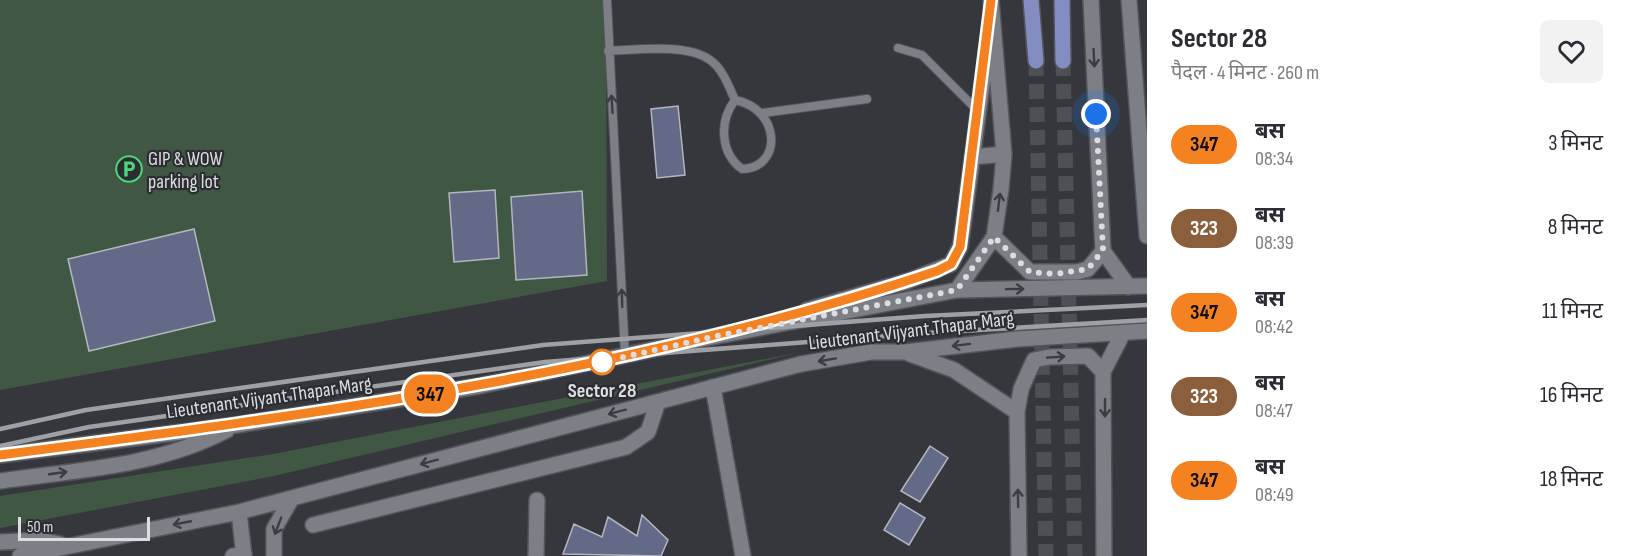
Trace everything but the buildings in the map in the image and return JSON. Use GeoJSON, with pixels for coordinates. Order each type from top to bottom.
{"type":"FeatureCollection","features":[{"type":"Feature","properties":{"kind":"main road"},"geometry":{"type":"LineString","coordinates":[[1031,0],[1036,61]]}},
{"type":"Feature","properties":{"kind":"main road"},"geometry":{"type":"LineString","coordinates":[[1062,0],[1064,61]]}},
{"type":"Feature","properties":{"kind":"main road"},"geometry":{"type":"LineString","coordinates":[[1091,0],[1103,250],[1129,287]]}},
{"type":"Feature","properties":{"kind":"main road"},"geometry":{"type":"LineString","coordinates":[[1129,0],[1143,149],[1147,236]]}},
{"type":"Feature","properties":{"kind":"main road"},"geometry":{"type":"LineString","coordinates":[[712,337],[908,281],[951,264],[960,247],[991,6]]}},
{"type":"Feature","properties":{"kind":"main road"},"geometry":{"type":"LineString","coordinates":[[957,290],[994,237],[1005,154],[991,6]]}},
{"type":"Feature","properties":{"kind":"main road"},"geometry":{"type":"LineString","coordinates":[[972,157],[1005,154]]}},
{"type":"Feature","properties":{"kind":"main road"},"geometry":{"type":"LineString","coordinates":[[994,237],[1030,272],[1077,272],[1088,269],[1103,250]]}},
{"type":"Feature","properties":{"kind":"main road","name":"Lieutenant Vijyant Thapar Marg"},"geometry":{"type":"LineString","coordinates":[[0,456],[237,425],[479,386],[712,337],[957,290],[1147,286]]}},
{"type":"Feature","properties":{"kind":"main road","name":"Lieutenant Vijyant Thapar Marg"},"geometry":{"type":"LineString","coordinates":[[20,556],[239,512],[801,364],[871,352],[905,352],[1017,339],[1147,332]]}},
{"type":"Feature","properties":{"kind":"main road"},"geometry":{"type":"LineString","coordinates":[[1104,556],[1103,372],[1123,333]]}},
{"type":"Feature","properties":{"kind":"main road"},"geometry":{"type":"LineString","coordinates":[[905,352],[954,370],[1017,412]]}},
{"type":"Feature","properties":{"kind":"main road"},"geometry":{"type":"LineString","coordinates":[[1019,556],[1017,412],[1021,388],[1034,360],[1049,357],[1088,356],[1103,372]]}},
{"type":"Feature","properties":{"kind":"main road"},"geometry":{"type":"LineString","coordinates":[[713,387],[743,556]]}},
{"type":"Feature","properties":{"kind":"main road"},"geometry":{"type":"LineString","coordinates":[[313,525],[626,447],[648,432],[658,402]]}},
{"type":"Feature","properties":{"kind":"main road"},"geometry":{"type":"LineString","coordinates":[[0,481],[149,460],[183,450],[237,425]]}},
{"type":"Feature","properties":{"kind":"main road"},"geometry":{"type":"LineString","coordinates":[[274,556],[274,529],[292,498]]}},
{"type":"Feature","properties":{"kind":"main road"},"geometry":{"type":"LineString","coordinates":[[536,556],[537,500]]}},
{"type":"Feature","properties":{"kind":"main road"},"geometry":{"type":"LineString","coordinates":[[239,512],[240,555]]}},
{"type":"Feature","properties":{"kind":"main road"},"geometry":{"type":"LineString","coordinates":[[0,542],[40,540],[65,546]]}},
{"type":"Feature","properties":{"kind":"lane"},"geometry":{"type":"LineString","coordinates":[[608,0],[608,51],[617,174],[625,357]]}},
{"type":"Feature","properties":{"kind":"lane"},"geometry":{"type":"LineString","coordinates":[[898,48],[922,55],[978,111]]}},
{"type":"Feature","properties":{"kind":"lane"},"geometry":{"type":"LineString","coordinates":[[608,51],[659,50],[694,53],[712,61],[724,77],[735,100]]}},
{"type":"Feature","properties":{"kind":"lane"},"geometry":{"type":"LineString","coordinates":[[763,113],[867,99]]}},
{"type":"Feature","properties":{"kind":"lane"},"geometry":{"type":"LineString","coordinates":[[735,100],[750,103],[763,113],[769,123],[769,152],[763,163],[753,168],[742,169],[727,153],[725,136],[728,110],[735,100]]}},
{"type":"Feature","properties":{"kind":"green space"},"geometry":{"type":"Polygon","coordinates":[[[0,0],[606,0],[607,281],[0,390],[0,0]]]}},
{"type":"Feature","properties":{"kind":"green space"},"geometry":{"type":"Polygon","coordinates":[[[802,352],[274,476],[0,528],[0,496],[273,454],[802,352]]]}},
{"type":"Feature","properties":{"kind":"tunnel"},"geometry":{"type":"LineString","coordinates":[[1036,61],[1046,556]]}},
{"type":"Feature","properties":{"kind":"tunnel"},"geometry":{"type":"LineString","coordinates":[[1063,61],[1075,556]]}},
{"type":"Feature","properties":{"kind":"railway"},"geometry":{"type":"LineString","coordinates":[[0,429],[86,410],[543,345],[925,316],[1147,305]]}},
{"type":"Feature","properties":{"kind":"railway"},"geometry":{"type":"LineString","coordinates":[[0,446],[89,427],[545,362],[927,333],[1147,320]]}},
{"type":"Feature","properties":{"kind":"bus line","name":"347"},"geometry":{"type":"LineString","coordinates":[[0,455],[237,425],[479,386],[712,337],[937,271],[951,264],[960,247],[992,11],[991,0]]}},
{"type":"Feature","properties":{"kind":"place","name":"GIP & WOW parking lot"},"geometry":{"type":"Point","coordinates":[129,169]}},
{"type":"Feature","properties":{"kind":"place","name":"Sector 28"},"geometry":{"type":"Point","coordinates":[602,362]}},
{"type":"Feature","properties":{"kind":"route"},"geometry":{"type":"LineString","coordinates":[[602,362],[712,337],[957,290],[994,237],[1030,272],[1055,274],[1088,269],[1103,250],[1096,114]]}}]}
